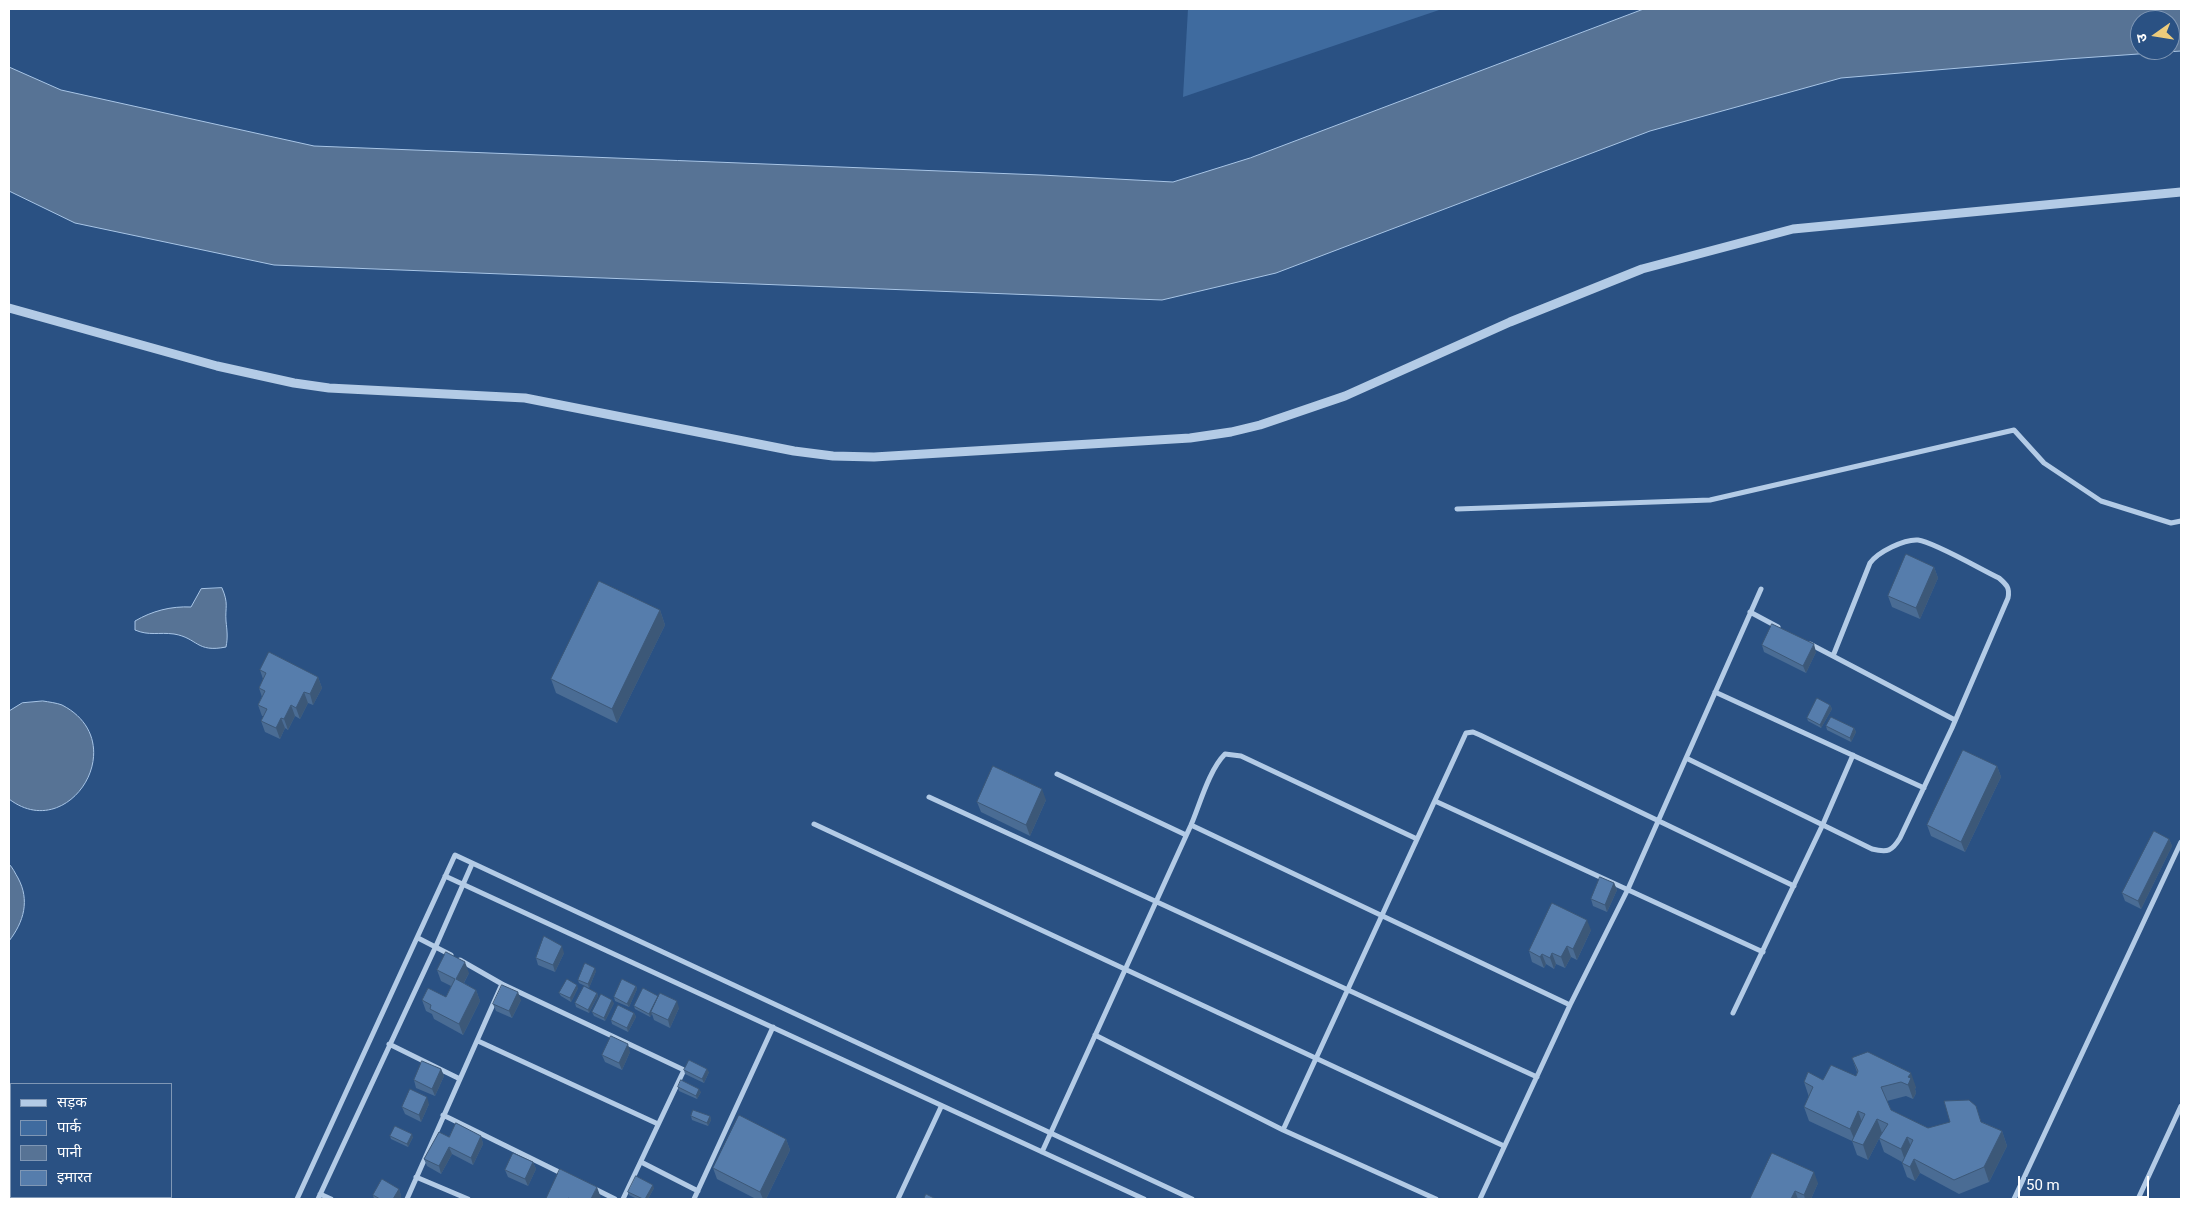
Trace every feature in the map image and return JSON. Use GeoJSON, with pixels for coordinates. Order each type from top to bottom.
{"type":"FeatureCollection","features":[{"type":"Feature","properties":{"kind":"street"},"geometry":{"type":"LineString","coordinates":[[9,308],[217,366],[294,383],[329,388],[526,398],[794,451],[833,456],[874,457],[1190,438],[1231,432],[1260,425],[1345,396],[1510,322],[1642,269],[1784,231],[1808,226],[2181,192]]}},
{"type":"Feature","properties":{"kind":"street"},"geometry":{"type":"LineString","coordinates":[[1457,509],[1710,500],[2014,430],[2044,463],[2101,501],[2171,523],[2181,521]]}},
{"type":"Feature","properties":{"kind":"street"},"geometry":{"type":"LineString","coordinates":[[1686,758],[1872,849],[1883,852],[1893,849],[1956,720],[2008,598],[2009,590],[2007,584],[1999,578],[1918,540],[1911,540],[1880,552],[1870,563],[1833,656]]}},
{"type":"Feature","properties":{"kind":"street"},"geometry":{"type":"LineString","coordinates":[[1480,1199],[1570,1005],[1628,890],[1761,589]]}},
{"type":"Feature","properties":{"kind":"street"},"geometry":{"type":"LineString","coordinates":[[1750,612],[1783,630]]}},
{"type":"Feature","properties":{"kind":"street"},"geometry":{"type":"LineString","coordinates":[[1808,643],[1956,720]]}},
{"type":"Feature","properties":{"kind":"street"},"geometry":{"type":"LineString","coordinates":[[1715,692],[1924,788]]}},
{"type":"Feature","properties":{"kind":"street"},"geometry":{"type":"LineString","coordinates":[[1283,1130],[1462,739],[1466,734],[1474,732],[1794,886]]}},
{"type":"Feature","properties":{"kind":"street"},"geometry":{"type":"LineString","coordinates":[[1042,1152],[1219,760],[1225,754],[1241,756],[1417,839]]}},
{"type":"Feature","properties":{"kind":"street"},"geometry":{"type":"LineString","coordinates":[[1733,1013],[1823,824],[1852,756]]}},
{"type":"Feature","properties":{"kind":"street"},"geometry":{"type":"LineString","coordinates":[[1057,774],[1186,835]]}},
{"type":"Feature","properties":{"kind":"street"},"geometry":{"type":"LineString","coordinates":[[929,797],[1537,1077]]}},
{"type":"Feature","properties":{"kind":"street"},"geometry":{"type":"LineString","coordinates":[[1435,801],[1762,952]]}},
{"type":"Feature","properties":{"kind":"street"},"geometry":{"type":"LineString","coordinates":[[814,824],[1504,1146]]}},
{"type":"Feature","properties":{"kind":"street"},"geometry":{"type":"LineString","coordinates":[[1191,825],[1570,1005]]}},
{"type":"Feature","properties":{"kind":"street"},"geometry":{"type":"LineString","coordinates":[[2014,1199],[2181,842]]}},
{"type":"Feature","properties":{"kind":"street"},"geometry":{"type":"LineString","coordinates":[[297,1199],[418,938],[454,855],[1192,1199]]}},
{"type":"Feature","properties":{"kind":"street"},"geometry":{"type":"LineString","coordinates":[[331,1199],[319,1197],[436,946],[472,864]]}},
{"type":"Feature","properties":{"kind":"street"},"geometry":{"type":"LineString","coordinates":[[445,876],[773,1027],[941,1107],[1144,1199]]}},
{"type":"Feature","properties":{"kind":"street"},"geometry":{"type":"LineString","coordinates":[[418,938],[436,946],[502,984],[684,1070],[623,1199]]}},
{"type":"Feature","properties":{"kind":"street"},"geometry":{"type":"LineString","coordinates":[[407,1199],[502,984]]}},
{"type":"Feature","properties":{"kind":"street"},"geometry":{"type":"LineString","coordinates":[[694,1199],[773,1027]]}},
{"type":"Feature","properties":{"kind":"street"},"geometry":{"type":"LineString","coordinates":[[1095,1035],[1283,1130],[1436,1199]]}},
{"type":"Feature","properties":{"kind":"street"},"geometry":{"type":"LineString","coordinates":[[478,1041],[658,1124]]}},
{"type":"Feature","properties":{"kind":"street"},"geometry":{"type":"LineString","coordinates":[[389,1044],[460,1079]]}},
{"type":"Feature","properties":{"kind":"street"},"geometry":{"type":"LineString","coordinates":[[2138,1199],[2181,1106]]}},
{"type":"Feature","properties":{"kind":"street"},"geometry":{"type":"LineString","coordinates":[[898,1199],[941,1107]]}},
{"type":"Feature","properties":{"kind":"street"},"geometry":{"type":"LineString","coordinates":[[443,1115],[572,1178]]}},
{"type":"Feature","properties":{"kind":"street"},"geometry":{"type":"LineString","coordinates":[[641,1162],[698,1190]]}},
{"type":"Feature","properties":{"kind":"street"},"geometry":{"type":"LineString","coordinates":[[416,1177],[468,1199]]}},
{"type":"Feature","properties":{"kind":"street"},"geometry":{"type":"LineString","coordinates":[[589,1187],[615,1199]]}},
{"type":"Feature","properties":{"kind":"green space"},"geometry":{"type":"Polygon","coordinates":[[[1188,9],[1442,9],[1183,97],[1188,9]]]}},
{"type":"Feature","properties":{"kind":"water"},"geometry":{"type":"Polygon","coordinates":[[[1644,9],[2181,9],[2181,51],[2180,10],[2130,10],[2130,55],[1841,78],[1650,131],[1276,273],[1162,300],[274,265],[75,223],[9,191],[9,67],[61,90],[314,146],[1173,182],[1250,158],[1644,9]]]}},
{"type":"Feature","properties":{"kind":"water"},"geometry":{"type":"Polygon","coordinates":[[[222,588],[226,602],[226,647],[203,647],[174,634],[135,630],[135,621],[141,617],[169,608],[191,607],[201,589],[222,588]]]}},
{"type":"Feature","properties":{"kind":"water"},"geometry":{"type":"Polygon","coordinates":[[[43,701],[62,705],[83,722],[93,742],[93,763],[85,783],[71,799],[53,809],[31,810],[9,799],[9,711],[22,703],[43,701]]]}},
{"type":"Feature","properties":{"kind":"water"},"geometry":{"type":"Polygon","coordinates":[[[9,864],[22,886],[24,911],[22,919],[9,941],[9,864]]]}},
{"type":"Feature","properties":{"kind":"building"},"geometry":{"type":"Polygon","coordinates":[[[1906,554],[1934,567],[1916,608],[1888,596],[1906,554]]]}},
{"type":"Feature","properties":{"kind":"building"},"geometry":{"type":"Polygon","coordinates":[[[599,581],[660,610],[612,709],[551,679],[599,581]]]}},
{"type":"Feature","properties":{"kind":"building"},"geometry":{"type":"Polygon","coordinates":[[[1772,624],[1814,644],[1803,666],[1762,645],[1772,624]]]}},
{"type":"Feature","properties":{"kind":"building"},"geometry":{"type":"Polygon","coordinates":[[[269,652],[318,677],[310,694],[304,692],[296,708],[291,705],[284,719],[281,718],[276,728],[261,721],[267,709],[258,705],[265,691],[259,688],[266,673],[260,670],[269,652]]]}},
{"type":"Feature","properties":{"kind":"building"},"geometry":{"type":"Polygon","coordinates":[[[1817,698],[1830,705],[1820,725],[1807,718],[1817,698]]]}},
{"type":"Feature","properties":{"kind":"building"},"geometry":{"type":"Polygon","coordinates":[[[1831,717],[1854,728],[1850,738],[1826,726],[1831,717]]]}},
{"type":"Feature","properties":{"kind":"building"},"geometry":{"type":"Polygon","coordinates":[[[1963,750],[1997,766],[1961,842],[1927,825],[1963,750]]]}},
{"type":"Feature","properties":{"kind":"building"},"geometry":{"type":"Polygon","coordinates":[[[993,766],[1042,789],[1026,825],[977,802],[993,766]]]}},
{"type":"Feature","properties":{"kind":"building"},"geometry":{"type":"Polygon","coordinates":[[[2154,831],[2169,839],[2138,901],[2122,893],[2154,831]]]}},
{"type":"Feature","properties":{"kind":"building"},"geometry":{"type":"Polygon","coordinates":[[[1600,877],[1614,883],[1605,905],[1591,899],[1600,877]]]}},
{"type":"Feature","properties":{"kind":"building"},"geometry":{"type":"Polygon","coordinates":[[[1552,903],[1587,920],[1573,949],[1567,946],[1561,957],[1552,953],[1550,958],[1542,954],[1540,957],[1529,951],[1552,903]]]}},
{"type":"Feature","properties":{"kind":"building"},"geometry":{"type":"Polygon","coordinates":[[[544,936],[562,946],[553,965],[536,958],[544,936]]]}},
{"type":"Feature","properties":{"kind":"building"},"geometry":{"type":"Polygon","coordinates":[[[446,952],[465,962],[456,979],[476,990],[459,1024],[430,1009],[431,1005],[422,1000],[428,988],[446,997],[455,979],[437,970],[446,952]]]}},
{"type":"Feature","properties":{"kind":"building"},"geometry":{"type":"Polygon","coordinates":[[[585,963],[595,968],[588,984],[578,980],[585,963]]]}},
{"type":"Feature","properties":{"kind":"building"},"geometry":{"type":"Polygon","coordinates":[[[567,979],[577,985],[570,998],[559,993],[567,979]]]}},
{"type":"Feature","properties":{"kind":"building"},"geometry":{"type":"Polygon","coordinates":[[[622,979],[636,986],[627,1004],[614,997],[622,979]]]}},
{"type":"Feature","properties":{"kind":"building"},"geometry":{"type":"Polygon","coordinates":[[[502,985],[518,992],[509,1011],[493,1004],[502,985]]]}},
{"type":"Feature","properties":{"kind":"building"},"geometry":{"type":"Polygon","coordinates":[[[584,986],[597,993],[588,1010],[575,1003],[584,986]]]}},
{"type":"Feature","properties":{"kind":"building"},"geometry":{"type":"Polygon","coordinates":[[[643,988],[658,996],[649,1014],[634,1006],[643,988]]]}},
{"type":"Feature","properties":{"kind":"building"},"geometry":{"type":"Polygon","coordinates":[[[660,993],[677,1001],[668,1020],[651,1012],[660,993]]]}},
{"type":"Feature","properties":{"kind":"building"},"geometry":{"type":"Polygon","coordinates":[[[601,994],[612,1000],[604,1018],[592,1012],[601,994]]]}},
{"type":"Feature","properties":{"kind":"building"},"geometry":{"type":"Polygon","coordinates":[[[618,1005],[634,1013],[627,1028],[611,1020],[618,1005]]]}},
{"type":"Feature","properties":{"kind":"building"},"geometry":{"type":"Polygon","coordinates":[[[611,1036],[628,1044],[619,1063],[602,1055],[611,1036]]]}},
{"type":"Feature","properties":{"kind":"building"},"geometry":{"type":"Polygon","coordinates":[[[1868,1052],[1911,1073],[1908,1077],[1911,1078],[1908,1085],[1901,1082],[1881,1087],[1891,1110],[1928,1128],[1950,1122],[1944,1101],[1969,1100],[1976,1106],[1981,1122],[2002,1131],[1984,1167],[1954,1180],[1914,1159],[1910,1167],[1902,1163],[1913,1140],[1907,1137],[1901,1149],[1879,1138],[1888,1124],[1877,1119],[1863,1145],[1852,1141],[1865,1114],[1858,1111],[1850,1129],[1804,1107],[1813,1087],[1804,1082],[1808,1072],[1823,1080],[1831,1065],[1856,1076],[1858,1071],[1852,1058],[1868,1052]]]}},
{"type":"Feature","properties":{"kind":"building"},"geometry":{"type":"Polygon","coordinates":[[[689,1060],[707,1069],[702,1079],[684,1070],[689,1060]]]}},
{"type":"Feature","properties":{"kind":"building"},"geometry":{"type":"Polygon","coordinates":[[[422,1061],[441,1069],[432,1089],[414,1080],[422,1061]]]}},
{"type":"Feature","properties":{"kind":"building"},"geometry":{"type":"Polygon","coordinates":[[[681,1080],[699,1089],[696,1096],[678,1087],[681,1080]]]}},
{"type":"Feature","properties":{"kind":"building"},"geometry":{"type":"Polygon","coordinates":[[[410,1089],[427,1097],[419,1115],[402,1107],[410,1089]]]}},
{"type":"Feature","properties":{"kind":"building"},"geometry":{"type":"Polygon","coordinates":[[[693,1110],[710,1116],[707,1123],[691,1116],[693,1110]]]}},
{"type":"Feature","properties":{"kind":"building"},"geometry":{"type":"Polygon","coordinates":[[[739,1115],[786,1139],[760,1192],[713,1168],[739,1115]]]}},
{"type":"Feature","properties":{"kind":"building"},"geometry":{"type":"Polygon","coordinates":[[[456,1123],[481,1136],[471,1158],[449,1147],[439,1166],[424,1159],[439,1132],[449,1137],[456,1123]]]}},
{"type":"Feature","properties":{"kind":"building"},"geometry":{"type":"Polygon","coordinates":[[[395,1126],[412,1134],[407,1144],[390,1136],[395,1126]]]}},
{"type":"Feature","properties":{"kind":"building"},"geometry":{"type":"Polygon","coordinates":[[[513,1153],[533,1162],[525,1179],[505,1170],[513,1153]]]}},
{"type":"Feature","properties":{"kind":"building"},"geometry":{"type":"Polygon","coordinates":[[[1772,1153],[1814,1172],[1804,1195],[1795,1191],[1791,1199],[1750,1199],[1772,1153]]]}},
{"type":"Feature","properties":{"kind":"building"},"geometry":{"type":"Polygon","coordinates":[[[560,1169],[597,1187],[591,1199],[546,1199],[560,1169]]]}},
{"type":"Feature","properties":{"kind":"building"},"geometry":{"type":"Polygon","coordinates":[[[636,1176],[653,1185],[645,1199],[628,1192],[636,1176]]]}},
{"type":"Feature","properties":{"kind":"building"},"geometry":{"type":"Polygon","coordinates":[[[382,1179],[399,1189],[393,1199],[380,1199],[373,1195],[382,1179]]]}},
{"type":"Feature","properties":{"kind":"building"},"geometry":{"type":"Polygon","coordinates":[[[926,1194],[936,1199],[924,1199],[926,1194]]]}}]}
